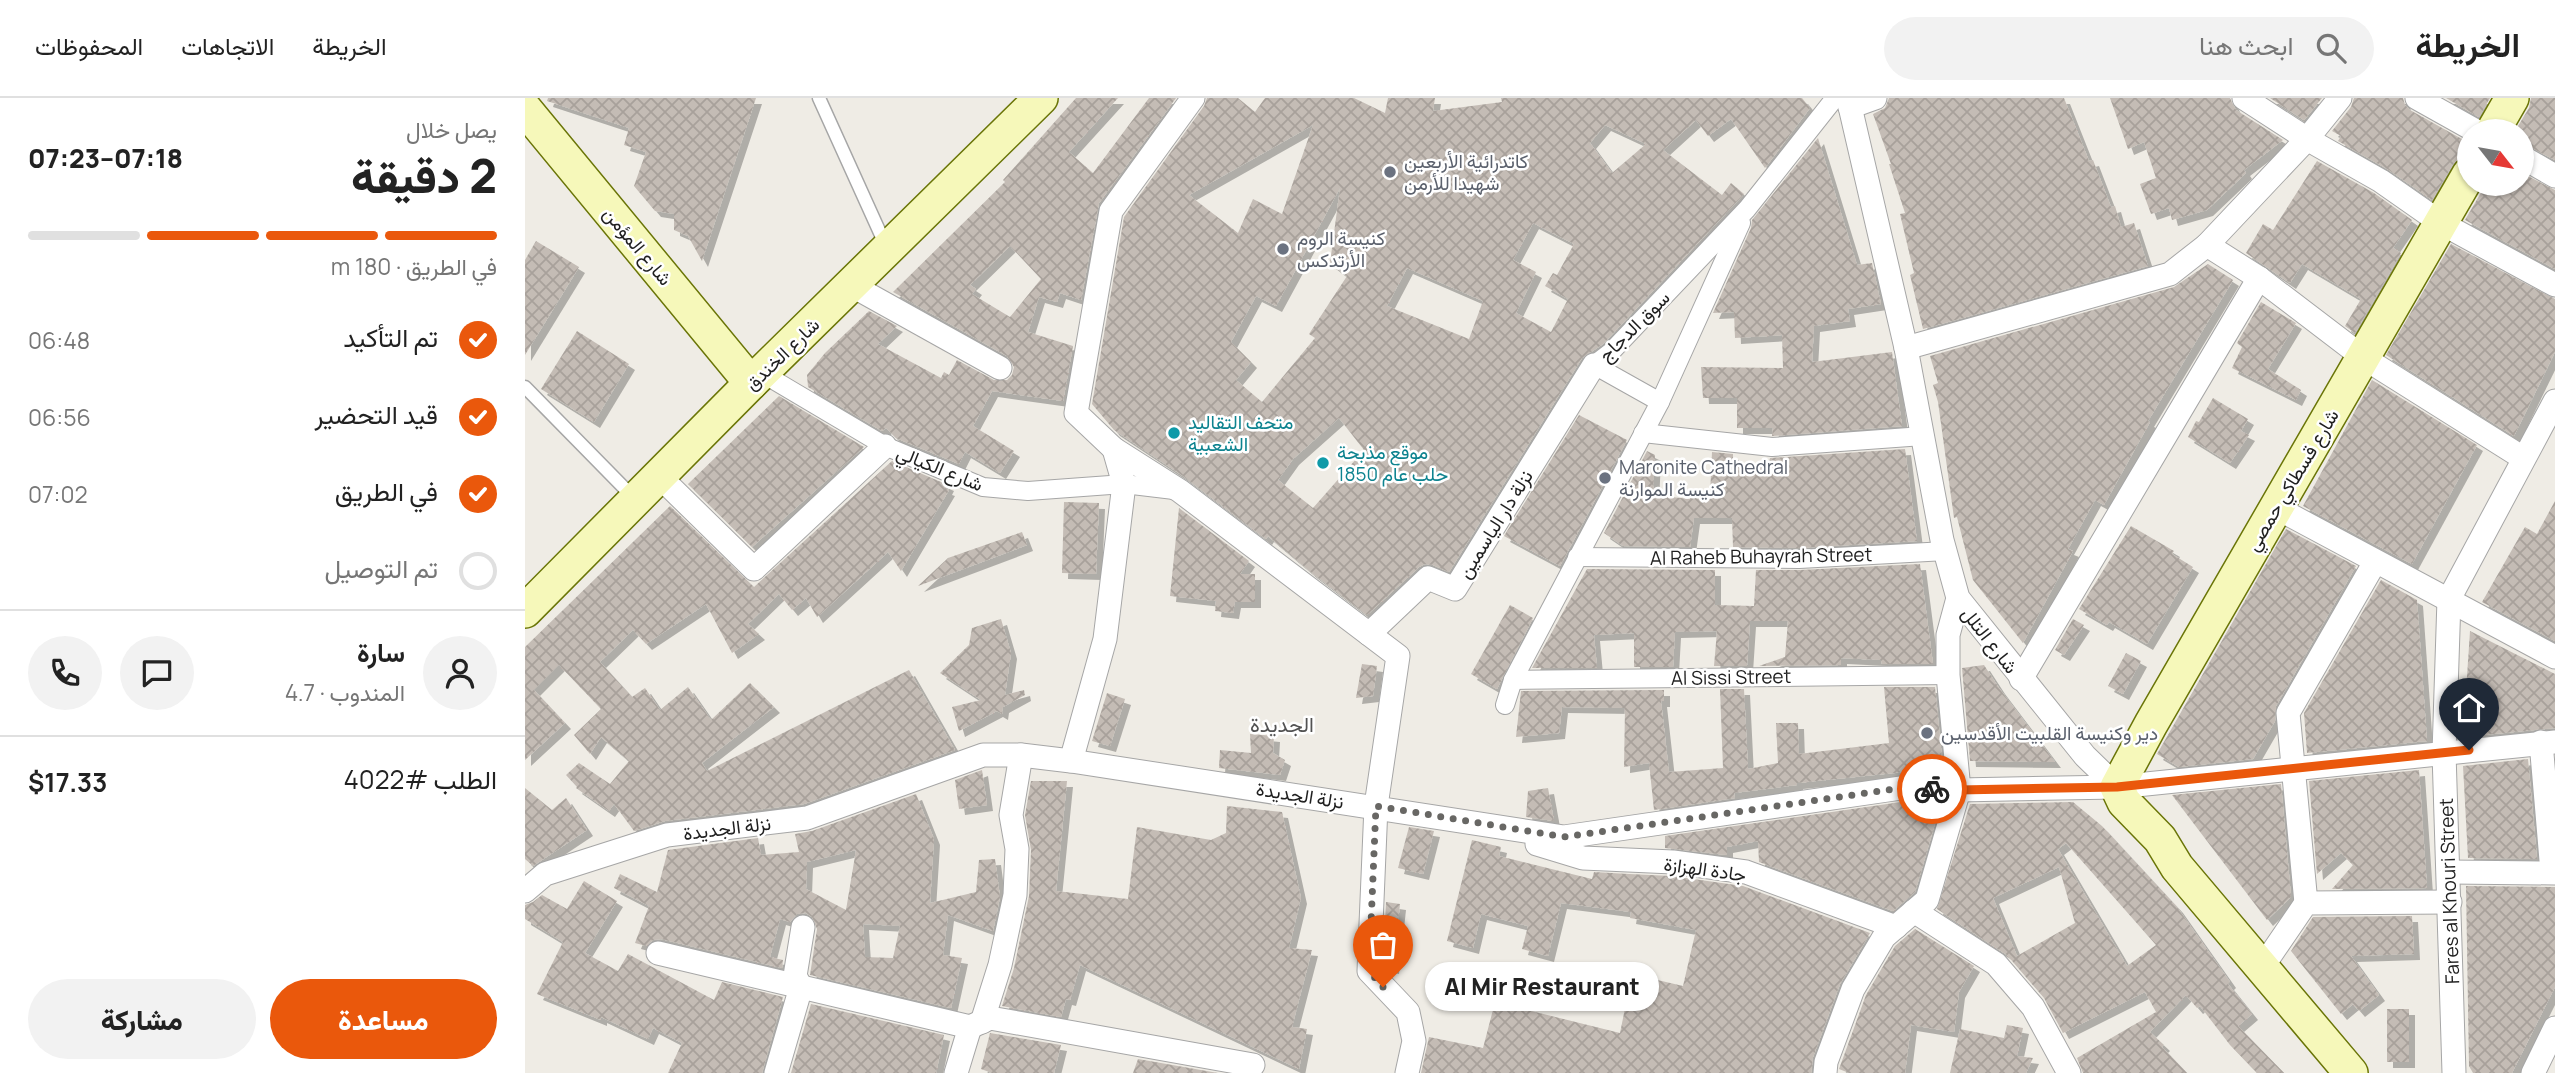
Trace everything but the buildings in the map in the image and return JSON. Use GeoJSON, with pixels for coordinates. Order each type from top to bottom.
{"type":"FeatureCollection","features":[{"type":"Feature","properties":{"kind":"main road","name":"شارع الخندق"},"geometry":{"type":"LineString","coordinates":[[525,611],[1041,98]]}},
{"type":"Feature","properties":{"kind":"main road"},"geometry":{"type":"LineString","coordinates":[[2500,119],[2512,98]]}},
{"type":"Feature","properties":{"kind":"main road","name":"شارع المؤمن"},"geometry":{"type":"LineString","coordinates":[[525,109],[757,378]]}},
{"type":"Feature","properties":{"kind":"main road","name":"شارع قسطاكي حمصي"},"geometry":{"type":"LineString","coordinates":[[2117,787],[2151,723],[2457,195]]}},
{"type":"Feature","properties":{"kind":"main road","name":"شارع التلل"},"geometry":{"type":"LineString","coordinates":[[2117,787],[2124,802],[2160,839],[2177,867],[2351,1073]]}},
{"type":"Feature","properties":{"kind":"street"},"geometry":{"type":"LineString","coordinates":[[1193,98],[1111,211],[1076,413],[1114,449],[1180,491],[1398,656],[1376,806],[1369,971],[1408,1012],[1414,1041],[1407,1073]]}},
{"type":"Feature","properties":{"kind":"street"},"geometry":{"type":"LineString","coordinates":[[1844,101],[1875,98]]}},
{"type":"Feature","properties":{"kind":"street"},"geometry":{"type":"LineString","coordinates":[[2244,98],[2307,139],[2381,181],[2441,223],[2555,285]]}},
{"type":"Feature","properties":{"kind":"street"},"geometry":{"type":"LineString","coordinates":[[1906,348],[2170,274],[2207,245],[2307,139],[2340,98]]}},
{"type":"Feature","properties":{"kind":"street"},"geometry":{"type":"LineString","coordinates":[[2417,98],[2457,120]]}},
{"type":"Feature","properties":{"kind":"street","name":"سوق الدجاج"},"geometry":{"type":"LineString","coordinates":[[1660,402],[1594,365],[1611,352],[1747,209],[1844,101]]}},
{"type":"Feature","properties":{"kind":"street","name":"شارع التلل"},"geometry":{"type":"LineString","coordinates":[[1844,101],[1906,348],[1946,551],[1958,598],[2085,756],[2117,787]]}},
{"type":"Feature","properties":{"kind":"street"},"geometry":{"type":"LineString","coordinates":[[2534,164],[2555,176]]}},
{"type":"Feature","properties":{"kind":"street"},"geometry":{"type":"LineString","coordinates":[[1504,705],[1513,680],[1660,402],[1747,209]]}},
{"type":"Feature","properties":{"kind":"street"},"geometry":{"type":"LineString","coordinates":[[2207,245],[2259,278],[2364,358],[2523,458]]}},
{"type":"Feature","properties":{"kind":"street"},"geometry":{"type":"LineString","coordinates":[[2021,679],[2259,278]]}},
{"type":"Feature","properties":{"kind":"street"},"geometry":{"type":"LineString","coordinates":[[851,285],[1000,368]]}},
{"type":"Feature","properties":{"kind":"street","name":"نزلة دار الياسمين"},"geometry":{"type":"LineString","coordinates":[[1369,634],[1428,578],[1455,589],[1594,365]]}},
{"type":"Feature","properties":{"kind":"street","name":"شارع الكيالي"},"geometry":{"type":"LineString","coordinates":[[757,378],[885,446],[983,487],[1028,491],[1124,484],[1180,491]]}},
{"type":"Feature","properties":{"kind":"street","name":"Fares al Khouri Street"},"geometry":{"type":"LineString","coordinates":[[2454,1073],[2450,872],[2444,753],[2449,599],[2555,401]]}},
{"type":"Feature","properties":{"kind":"street"},"geometry":{"type":"LineString","coordinates":[[1643,433],[1772,447],[1923,436]]}},
{"type":"Feature","properties":{"kind":"street"},"geometry":{"type":"LineString","coordinates":[[659,476],[754,569],[885,446]]}},
{"type":"Feature","properties":{"kind":"street"},"geometry":{"type":"LineString","coordinates":[[1071,761],[1105,639],[1124,484],[1114,449]]}},
{"type":"Feature","properties":{"kind":"street"},"geometry":{"type":"LineString","coordinates":[[2275,508],[2555,657]]}},
{"type":"Feature","properties":{"kind":"street","name":"Al Raheb Buhayrah Street"},"geometry":{"type":"LineString","coordinates":[[1577,557],[1799,559],[1946,551]]}},
{"type":"Feature","properties":{"kind":"street"},"geometry":{"type":"LineString","coordinates":[[2261,969],[2306,903],[2288,713],[2375,562]]}},
{"type":"Feature","properties":{"kind":"street"},"geometry":{"type":"LineString","coordinates":[[1825,1073],[1826,1062],[1853,989],[1884,937],[1927,900],[1959,790],[1948,675],[1948,635],[1958,598]]}},
{"type":"Feature","properties":{"kind":"street","name":"Al Sissi Street"},"geometry":{"type":"LineString","coordinates":[[1513,680],[1948,675]]}},
{"type":"Feature","properties":{"kind":"street"},"geometry":{"type":"LineString","coordinates":[[2450,872],[2554,873],[2548,742]]}},
{"type":"Feature","properties":{"kind":"street","name":"نزلة الجديدة"},"geometry":{"type":"LineString","coordinates":[[525,891],[545,874],[667,835],[807,818],[983,755],[1020,755],[1071,761],[1564,837],[1908,787],[1959,790],[2117,787],[2548,742]]}},
{"type":"Feature","properties":{"kind":"street"},"geometry":{"type":"LineString","coordinates":[[956,1073],[1000,965],[1015,895],[1017,849],[1011,815],[1020,755]]}},
{"type":"Feature","properties":{"kind":"street","name":"جادة الهزازة"},"geometry":{"type":"LineString","coordinates":[[1513,828],[1529,842],[1583,858],[1673,862],[1746,872],[1896,927]]}},
{"type":"Feature","properties":{"kind":"street"},"geometry":{"type":"LineString","coordinates":[[2306,903],[2450,902]]}},
{"type":"Feature","properties":{"kind":"street"},"geometry":{"type":"LineString","coordinates":[[1914,911],[1996,964],[2032,1007],[2069,1073]]}},
{"type":"Feature","properties":{"kind":"street"},"geometry":{"type":"LineString","coordinates":[[776,1073],[801,987],[795,976],[803,927]]}},
{"type":"Feature","properties":{"kind":"street"},"geometry":{"type":"LineString","coordinates":[[658,953],[976,1025],[990,1018],[1253,1065]]}},
{"type":"Feature","properties":{"kind":"street"},"geometry":{"type":"LineString","coordinates":[[2533,1073],[2555,1028]]}},
{"type":"Feature","properties":{"kind":"lane"},"geometry":{"type":"LineString","coordinates":[[819,98],[887,249]]}},
{"type":"Feature","properties":{"kind":"lane"},"geometry":{"type":"LineString","coordinates":[[525,387],[636,500]]}},
{"type":"Feature","properties":{"kind":"way so far"},"geometry":{"type":"LineString","coordinates":[[1383,987],[1369,971],[1376,806],[1564,837],[1908,787],[1932,789]]}},
{"type":"Feature","properties":{"kind":"place","name":"كاتدرائية الأربعين شهيدا للأرمن"},"geometry":{"type":"Point","coordinates":[1390,172]}},
{"type":"Feature","properties":{"kind":"place","name":"كنيسة الروم الأرتدكس"},"geometry":{"type":"Point","coordinates":[1283,249]}},
{"type":"Feature","properties":{"kind":"place","name":"متحف التقاليد الشعبية"},"geometry":{"type":"Point","coordinates":[1174,433]}},
{"type":"Feature","properties":{"kind":"place","name":"موقع مذبحة حلب عام 1850"},"geometry":{"type":"Point","coordinates":[1323,463]}},
{"type":"Feature","properties":{"kind":"place","name":"Maronite Cathedral كنيسة الموارنة"},"geometry":{"type":"Point","coordinates":[1605,478]}},
{"type":"Feature","properties":{"kind":"place","name":"دير وكنيسة القلبيت الأقدسين"},"geometry":{"type":"Point","coordinates":[1927,733]}},
{"type":"Feature","properties":{"kind":"place","name":"Al Mir Restaurant"},"geometry":{"type":"Point","coordinates":[1383,987]}},
{"type":"Feature","properties":{"kind":"district","name":"الجديدة"},"geometry":{"type":"Point","coordinates":[1282,725]}},
{"type":"Feature","properties":{"kind":"route"},"geometry":{"type":"LineString","coordinates":[[1932,789],[2117,787],[2469,750]]}}]}
